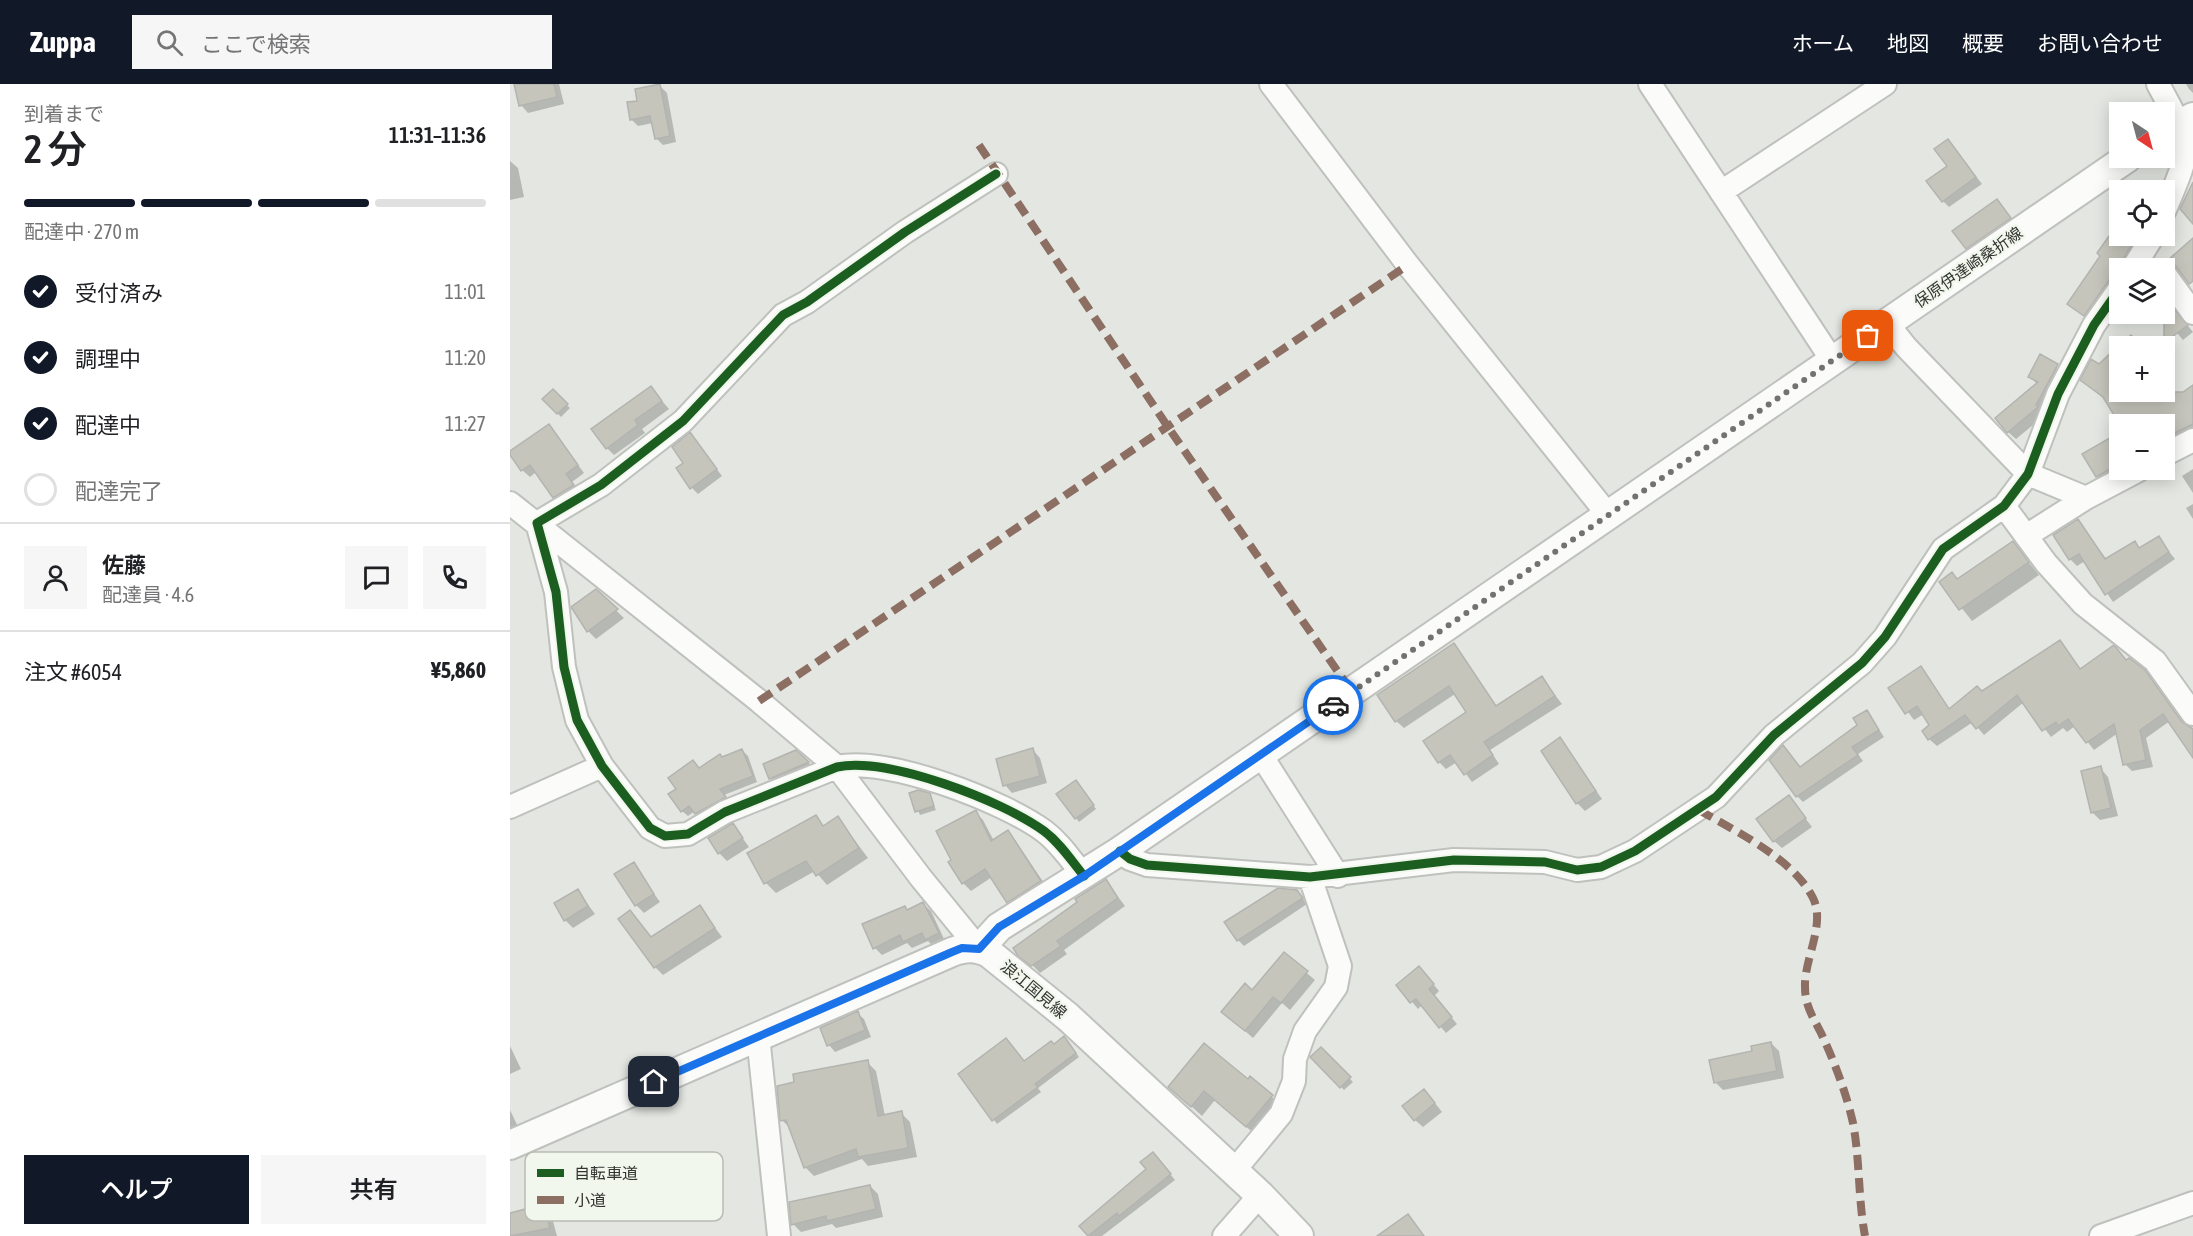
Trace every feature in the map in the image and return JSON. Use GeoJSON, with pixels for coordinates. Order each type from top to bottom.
{"type":"FeatureCollection","features":[{"type":"Feature","properties":{"kind":"main road","name":"保原伊達崎桑折線"},"geometry":{"type":"LineString","coordinates":[[979,949],[999,927],[1084,876],[2112,168]]}},
{"type":"Feature","properties":{"kind":"main road"},"geometry":{"type":"LineString","coordinates":[[510,1145],[952,952],[962,948],[979,949]]}},
{"type":"Feature","properties":{"kind":"main road","name":"浪江国見線"},"geometry":{"type":"LineString","coordinates":[[979,949],[989,953],[1068,1017],[1260,1195],[1299,1236]]}},
{"type":"Feature","properties":{"kind":"street"},"geometry":{"type":"LineString","coordinates":[[1271,84],[1408,266],[1609,516]]}},
{"type":"Feature","properties":{"kind":"street"},"geometry":{"type":"LineString","coordinates":[[1650,84],[1832,360]]}},
{"type":"Feature","properties":{"kind":"street"},"geometry":{"type":"LineString","coordinates":[[1721,192],[1885,84]]}},
{"type":"Feature","properties":{"kind":"street"},"geometry":{"type":"LineString","coordinates":[[2158,84],[2180,124],[2191,152],[2175,188]]}},
{"type":"Feature","properties":{"kind":"street"},"geometry":{"type":"LineString","coordinates":[[537,523],[601,485],[682,421],[783,315],[807,302],[905,232],[996,174]]}},
{"type":"Feature","properties":{"kind":"street"},"geometry":{"type":"LineString","coordinates":[[2175,288],[2193,313]]}},
{"type":"Feature","properties":{"kind":"street"},"geometry":{"type":"LineString","coordinates":[[1119,851],[1130,859],[1147,865],[1310,877],[1338,876],[1454,860],[1535,861],[1586,870],[1601,867],[1635,851],[1716,797],[1774,735],[1862,663],[1885,637],[1943,549],[2004,506],[2028,474],[2058,394],[2094,325],[2109,304]]}},
{"type":"Feature","properties":{"kind":"street"},"geometry":{"type":"LineString","coordinates":[[1887,323],[1906,347],[2028,474],[2086,498]]}},
{"type":"Feature","properties":{"kind":"street"},"geometry":{"type":"LineString","coordinates":[[2175,449],[2193,440]]}},
{"type":"Feature","properties":{"kind":"street"},"geometry":{"type":"LineString","coordinates":[[2026,536],[2086,498],[2120,480]]}},
{"type":"Feature","properties":{"kind":"street"},"geometry":{"type":"LineString","coordinates":[[510,503],[759,701],[837,767],[921,878],[979,949]]}},
{"type":"Feature","properties":{"kind":"street"},"geometry":{"type":"LineString","coordinates":[[2004,506],[2083,604],[2155,661],[2193,714]]}},
{"type":"Feature","properties":{"kind":"street"},"geometry":{"type":"LineString","coordinates":[[537,523],[556,592],[564,668],[577,720],[602,766],[651,828],[665,836],[687,834],[725,812],[837,767],[848,765],[904,771],[1025,819],[1045,832],[1084,876]]}},
{"type":"Feature","properties":{"kind":"street"},"geometry":{"type":"LineString","coordinates":[[1261,755],[1338,876]]}},
{"type":"Feature","properties":{"kind":"street"},"geometry":{"type":"LineString","coordinates":[[510,807],[602,766]]}},
{"type":"Feature","properties":{"kind":"street"},"geometry":{"type":"LineString","coordinates":[[1233,1172],[1281,1114],[1294,1081],[1295,1059],[1305,1031],[1336,987],[1340,966],[1310,877]]}},
{"type":"Feature","properties":{"kind":"street"},"geometry":{"type":"LineString","coordinates":[[758,1036],[779,1236]]}},
{"type":"Feature","properties":{"kind":"street"},"geometry":{"type":"LineString","coordinates":[[1224,1236],[1260,1195]]}},
{"type":"Feature","properties":{"kind":"street"},"geometry":{"type":"LineString","coordinates":[[2101,1236],[2193,1203]]}},
{"type":"Feature","properties":{"kind":"building"},"geometry":{"type":"Polygon","coordinates":[[[514,84],[554,84],[557,97],[519,106],[514,84]]]}},
{"type":"Feature","properties":{"kind":"building"},"geometry":{"type":"Polygon","coordinates":[[[660,84],[670,136],[655,139],[650,116],[630,120],[627,102],[637,101],[635,89],[660,84]]]}},
{"type":"Feature","properties":{"kind":"building"},"geometry":{"type":"Polygon","coordinates":[[[1948,139],[1976,177],[1942,202],[1926,181],[1947,166],[1934,149],[1948,139]]]}},
{"type":"Feature","properties":{"kind":"building"},"geometry":{"type":"Polygon","coordinates":[[[2193,182],[2193,224],[2180,209],[2193,182]]]}},
{"type":"Feature","properties":{"kind":"building"},"geometry":{"type":"Polygon","coordinates":[[[1997,199],[2011,218],[1966,249],[1952,231],[1997,199]]]}},
{"type":"Feature","properties":{"kind":"building"},"geometry":{"type":"Polygon","coordinates":[[[2109,236],[2109,246],[2131,246],[2124,258],[2109,258],[2109,280],[2084,316],[2067,304],[2100,256],[2097,253],[2109,236]]]}},
{"type":"Feature","properties":{"kind":"building"},"geometry":{"type":"Polygon","coordinates":[[[2193,238],[2193,281],[2189,284],[2175,265],[2175,258],[2170,258],[2193,238]]]}},
{"type":"Feature","properties":{"kind":"building"},"geometry":{"type":"Polygon","coordinates":[[[2175,310],[2188,325],[2173,336],[2164,336],[2164,324],[2175,324],[2175,310]]]}},
{"type":"Feature","properties":{"kind":"building"},"geometry":{"type":"Polygon","coordinates":[[[2040,354],[2058,364],[2036,405],[2038,407],[2007,433],[1995,418],[2038,382],[2028,377],[2040,354]]]}},
{"type":"Feature","properties":{"kind":"building"},"geometry":{"type":"Polygon","coordinates":[[[2109,354],[2109,402],[2175,402],[2175,392],[2183,392],[2193,385],[2193,424],[2175,433],[2175,414],[2113,414],[2103,397],[2080,380],[2091,359],[2099,364],[2109,354]]]}},
{"type":"Feature","properties":{"kind":"building"},"geometry":{"type":"Polygon","coordinates":[[[651,386],[662,401],[635,420],[638,425],[606,449],[591,429],[651,386]]]}},
{"type":"Feature","properties":{"kind":"building"},"geometry":{"type":"Polygon","coordinates":[[[553,389],[568,404],[557,414],[542,399],[553,389]]]}},
{"type":"Feature","properties":{"kind":"building"},"geometry":{"type":"Polygon","coordinates":[[[549,424],[578,465],[566,474],[574,485],[553,498],[530,465],[521,471],[510,455],[510,451],[549,424]]]}},
{"type":"Feature","properties":{"kind":"building"},"geometry":{"type":"Polygon","coordinates":[[[690,432],[717,469],[690,489],[676,468],[683,463],[672,447],[690,432]]]}},
{"type":"Feature","properties":{"kind":"building"},"geometry":{"type":"Polygon","coordinates":[[[2109,438],[2109,469],[2096,477],[2082,454],[2109,438]]]}},
{"type":"Feature","properties":{"kind":"building"},"geometry":{"type":"Polygon","coordinates":[[[2078,519],[2105,559],[2135,541],[2139,548],[2159,536],[2169,552],[2105,595],[2079,554],[2069,560],[2053,535],[2078,519]]]}},
{"type":"Feature","properties":{"kind":"building"},"geometry":{"type":"Polygon","coordinates":[[[2013,541],[2029,562],[1959,610],[1939,582],[1952,572],[1957,579],[2013,541]]]}},
{"type":"Feature","properties":{"kind":"building"},"geometry":{"type":"Polygon","coordinates":[[[596,589],[618,609],[587,632],[571,607],[596,589]]]}},
{"type":"Feature","properties":{"kind":"building"},"geometry":{"type":"Polygon","coordinates":[[[2060,640],[2080,669],[2114,645],[2126,660],[2129,658],[2145,670],[2182,722],[2193,729],[2193,758],[2163,714],[2140,730],[2146,760],[2123,765],[2114,724],[2086,743],[2068,719],[2058,726],[2056,722],[2042,731],[2017,695],[1976,729],[1965,715],[1928,740],[1922,731],[1929,725],[1917,706],[1905,714],[1888,688],[1921,666],[1949,709],[1977,686],[1982,691],[2060,640]]]}},
{"type":"Feature","properties":{"kind":"building"},"geometry":{"type":"Polygon","coordinates":[[[1454,643],[1496,706],[1542,676],[1555,696],[1484,742],[1493,755],[1464,775],[1450,755],[1438,763],[1423,741],[1466,712],[1449,686],[1395,722],[1377,695],[1454,643]]]}},
{"type":"Feature","properties":{"kind":"building"},"geometry":{"type":"Polygon","coordinates":[[[1867,710],[1879,730],[1852,747],[1858,755],[1796,797],[1769,760],[1783,745],[1800,767],[1857,725],[1853,718],[1867,710]]]}},
{"type":"Feature","properties":{"kind":"building"},"geometry":{"type":"Polygon","coordinates":[[[1560,737],[1596,791],[1576,804],[1541,751],[1560,737]]]}},
{"type":"Feature","properties":{"kind":"building"},"geometry":{"type":"Polygon","coordinates":[[[1033,748],[1040,776],[1003,786],[996,759],[1033,748]]]}},
{"type":"Feature","properties":{"kind":"building"},"geometry":{"type":"Polygon","coordinates":[[[742,749],[753,776],[720,789],[726,797],[695,814],[689,806],[681,812],[668,794],[676,789],[668,778],[693,760],[699,768],[720,754],[722,757],[742,749]]]}},
{"type":"Feature","properties":{"kind":"building"},"geometry":{"type":"Polygon","coordinates":[[[796,750],[809,762],[769,779],[763,764],[796,750]]]}},
{"type":"Feature","properties":{"kind":"building"},"geometry":{"type":"Polygon","coordinates":[[[2101,766],[2111,808],[2091,813],[2081,771],[2101,766]]]}},
{"type":"Feature","properties":{"kind":"building"},"geometry":{"type":"Polygon","coordinates":[[[1076,780],[1094,805],[1075,819],[1056,794],[1076,780]]]}},
{"type":"Feature","properties":{"kind":"building"},"geometry":{"type":"Polygon","coordinates":[[[918,790],[930,793],[934,806],[915,812],[909,793],[918,790]]]}},
{"type":"Feature","properties":{"kind":"building"},"geometry":{"type":"Polygon","coordinates":[[[1789,795],[1806,818],[1773,842],[1756,819],[1789,795]]]}},
{"type":"Feature","properties":{"kind":"building"},"geometry":{"type":"Polygon","coordinates":[[[976,810],[991,841],[1008,830],[1041,881],[1007,903],[985,869],[962,884],[948,862],[951,860],[936,831],[976,810]]]}},
{"type":"Feature","properties":{"kind":"building"},"geometry":{"type":"Polygon","coordinates":[[[816,815],[823,826],[838,816],[859,848],[816,876],[806,861],[764,884],[747,853],[816,815]]]}},
{"type":"Feature","properties":{"kind":"building"},"geometry":{"type":"Polygon","coordinates":[[[733,823],[743,838],[718,854],[708,838],[733,823]]]}},
{"type":"Feature","properties":{"kind":"building"},"geometry":{"type":"Polygon","coordinates":[[[634,862],[654,894],[635,906],[614,874],[634,862]]]}},
{"type":"Feature","properties":{"kind":"building"},"geometry":{"type":"Polygon","coordinates":[[[1106,879],[1118,898],[1057,941],[1061,946],[1031,966],[1018,956],[1013,948],[1077,902],[1075,899],[1106,879]]]}},
{"type":"Feature","properties":{"kind":"building"},"geometry":{"type":"Polygon","coordinates":[[[1278,888],[1297,890],[1303,898],[1237,941],[1224,922],[1278,888]]]}},
{"type":"Feature","properties":{"kind":"building"},"geometry":{"type":"Polygon","coordinates":[[[578,889],[588,906],[564,921],[554,903],[578,889]]]}},
{"type":"Feature","properties":{"kind":"building"},"geometry":{"type":"Polygon","coordinates":[[[923,902],[939,933],[925,940],[922,933],[903,942],[900,935],[873,949],[862,924],[905,906],[907,910],[923,902]]]}},
{"type":"Feature","properties":{"kind":"building"},"geometry":{"type":"Polygon","coordinates":[[[700,905],[715,928],[654,968],[618,919],[630,910],[651,937],[700,905]]]}},
{"type":"Feature","properties":{"kind":"building"},"geometry":{"type":"Polygon","coordinates":[[[1284,952],[1308,971],[1281,1003],[1273,997],[1245,1031],[1221,1012],[1245,983],[1252,990],[1284,952]]]}},
{"type":"Feature","properties":{"kind":"building"},"geometry":{"type":"Polygon","coordinates":[[[1419,966],[1434,984],[1429,989],[1452,1017],[1439,1028],[1416,999],[1410,1003],[1396,985],[1419,966]]]}},
{"type":"Feature","properties":{"kind":"building"},"geometry":{"type":"Polygon","coordinates":[[[858,1011],[865,1030],[827,1046],[820,1028],[858,1011]]]}},
{"type":"Feature","properties":{"kind":"building"},"geometry":{"type":"Polygon","coordinates":[[[1064,1036],[1076,1053],[1035,1084],[1038,1087],[992,1121],[958,1074],[1006,1038],[1024,1061],[1051,1041],[1054,1044],[1064,1036]]]}},
{"type":"Feature","properties":{"kind":"building"},"geometry":{"type":"Polygon","coordinates":[[[1771,1042],[1777,1071],[1714,1083],[1709,1060],[1752,1051],[1751,1046],[1771,1042]]]}},
{"type":"Feature","properties":{"kind":"building"},"geometry":{"type":"Polygon","coordinates":[[[1204,1043],[1248,1079],[1250,1076],[1273,1095],[1246,1127],[1204,1091],[1191,1107],[1168,1087],[1204,1043]]]}},
{"type":"Feature","properties":{"kind":"building"},"geometry":{"type":"Polygon","coordinates":[[[1321,1047],[1351,1077],[1340,1088],[1310,1057],[1321,1047]]]}},
{"type":"Feature","properties":{"kind":"building"},"geometry":{"type":"Polygon","coordinates":[[[868,1060],[878,1116],[902,1111],[908,1148],[858,1157],[856,1149],[804,1168],[786,1120],[780,1121],[777,1086],[794,1082],[793,1074],[868,1060]]]}},
{"type":"Feature","properties":{"kind":"building"},"geometry":{"type":"Polygon","coordinates":[[[1424,1089],[1435,1103],[1414,1121],[1402,1106],[1424,1089]]]}},
{"type":"Feature","properties":{"kind":"building"},"geometry":{"type":"Polygon","coordinates":[[[1153,1152],[1171,1174],[1119,1216],[1117,1213],[1088,1236],[1079,1226],[1146,1169],[1140,1162],[1153,1152]]]}},
{"type":"Feature","properties":{"kind":"building"},"geometry":{"type":"Polygon","coordinates":[[[870,1185],[876,1209],[827,1221],[826,1216],[791,1225],[789,1202],[870,1185]]]}},
{"type":"Feature","properties":{"kind":"building"},"geometry":{"type":"Polygon","coordinates":[[[525,1209],[525,1221],[548,1221],[550,1228],[510,1236],[510,1213],[525,1209]]]}},
{"type":"Feature","properties":{"kind":"building"},"geometry":{"type":"Polygon","coordinates":[[[1408,1214],[1424,1236],[1377,1236],[1408,1214]]]}},
{"type":"Feature","properties":{"kind":"marked path"},"geometry":{"type":"LineString","coordinates":[[979,145],[1168,427],[1352,692]]}},
{"type":"Feature","properties":{"kind":"marked path"},"geometry":{"type":"LineString","coordinates":[[759,701],[1408,265]]}},
{"type":"Feature","properties":{"kind":"marked path"},"geometry":{"type":"LineString","coordinates":[[1699,810],[1746,837],[1778,859],[1804,884],[1813,898],[1817,919],[1806,976],[1805,994],[1810,1011],[1835,1066],[1853,1123],[1865,1236]]}},
{"type":"Feature","properties":{"kind":"cycle path"},"geometry":{"type":"LineString","coordinates":[[996,174],[905,232],[807,302],[783,315],[683,421],[601,485],[537,523],[556,592],[564,667],[577,720],[602,766],[650,828],[665,836],[688,834],[725,812],[837,767],[859,765],[914,775],[974,795],[1001,807],[1044,831],[1084,876]]}},
{"type":"Feature","properties":{"kind":"cycle path"},"geometry":{"type":"LineString","coordinates":[[1120,851],[1130,859],[1147,865],[1310,877],[1454,860],[1545,862],[1577,870],[1601,867],[1635,851],[1716,797],[1774,735],[1862,663],[1885,637],[1943,549],[2004,506],[2028,474],[2058,394],[2094,325],[2109,304]]}},
{"type":"Feature","properties":{"kind":"way so far"},"geometry":{"type":"LineString","coordinates":[[1333,705],[1868,336]]}},
{"type":"Feature","properties":{"kind":"route"},"geometry":{"type":"LineString","coordinates":[[654,1082],[952,952],[962,948],[979,949],[999,927],[1084,876],[1333,705]]}}]}
